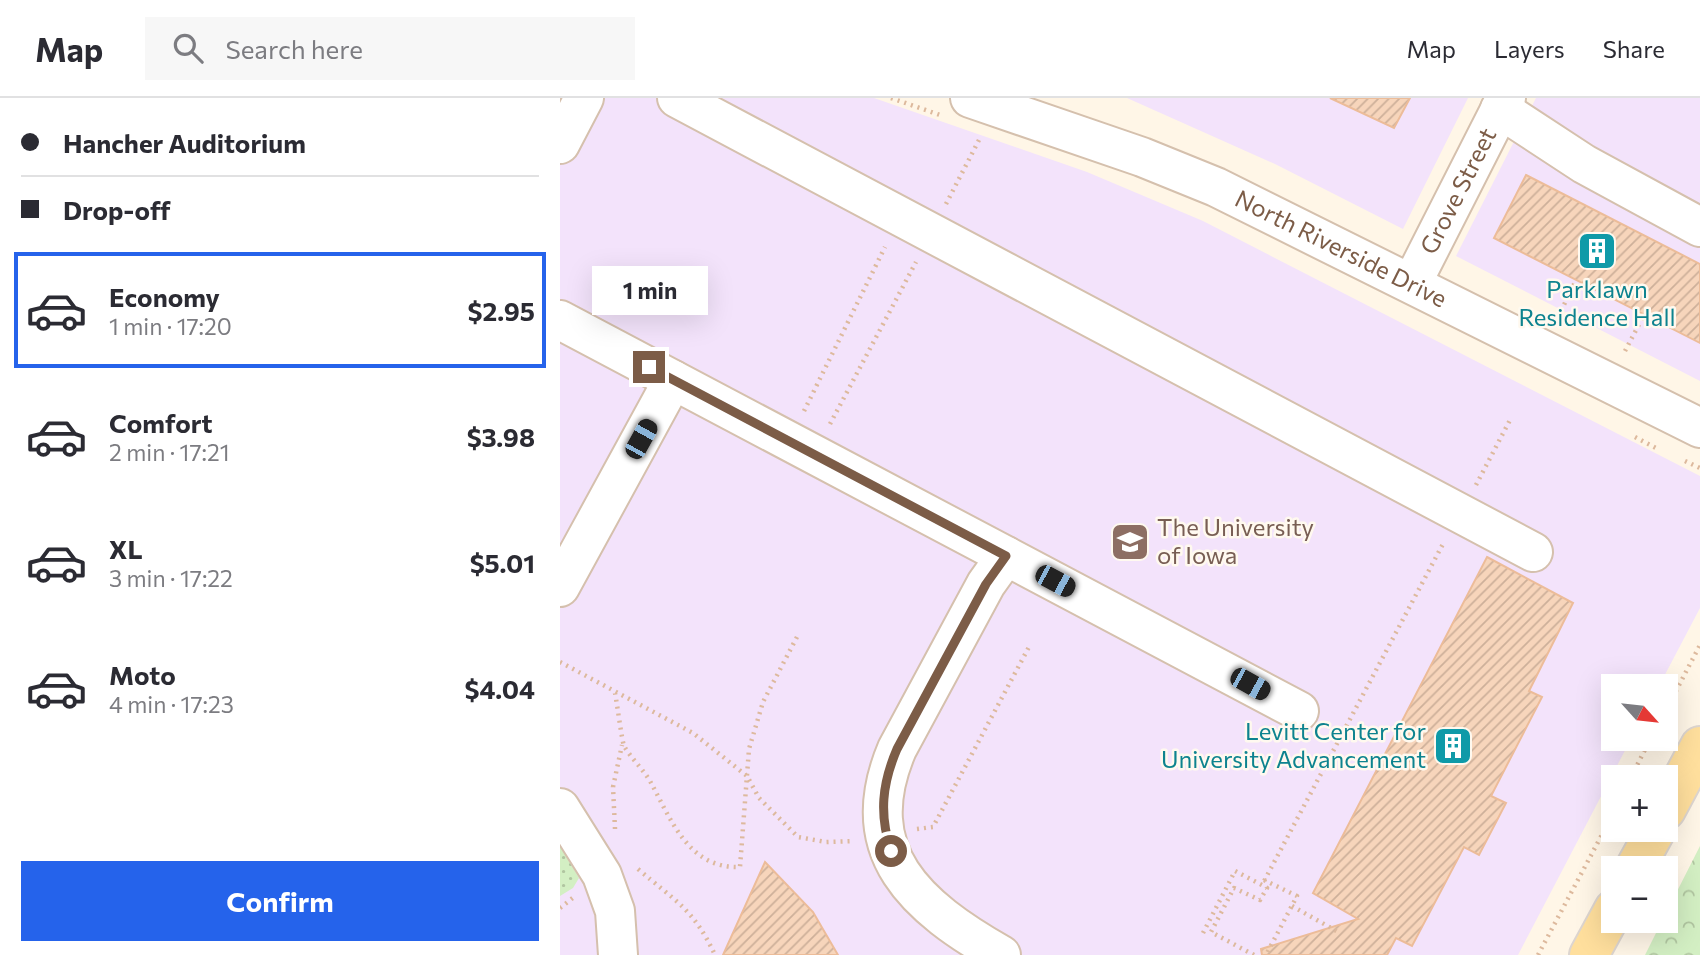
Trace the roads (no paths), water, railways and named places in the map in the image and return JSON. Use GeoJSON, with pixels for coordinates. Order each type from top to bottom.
{"type":"FeatureCollection","features":[{"type":"Feature","properties":{"kind":"main road"},"geometry":{"type":"LineString","coordinates":[[1678,787],[1700,746]]}},
{"type":"Feature","properties":{"kind":"main road"},"geometry":{"type":"LineString","coordinates":[[1589,955],[1601,933]]}},
{"type":"Feature","properties":{"kind":"street"},"geometry":{"type":"LineString","coordinates":[[560,144],[584,98]]}},
{"type":"Feature","properties":{"kind":"street"},"geometry":{"type":"LineString","coordinates":[[677,98],[1533,552]]}},
{"type":"Feature","properties":{"kind":"street"},"geometry":{"type":"LineString","coordinates":[[1503,104],[1584,164],[1700,227]]}},
{"type":"Feature","properties":{"kind":"street","name":"Grove Street"},"geometry":{"type":"LineString","coordinates":[[1412,283],[1503,104]]}},
{"type":"Feature","properties":{"kind":"street","name":"North Riverside Drive"},"geometry":{"type":"LineString","coordinates":[[977,114],[1142,157],[1216,187],[1700,428]]}},
{"type":"Feature","properties":{"kind":"street"},"geometry":{"type":"LineString","coordinates":[[560,320],[1299,711]]}},
{"type":"Feature","properties":{"kind":"street"},"geometry":{"type":"LineString","coordinates":[[560,587],[673,380]]}},
{"type":"Feature","properties":{"kind":"street"},"geometry":{"type":"LineString","coordinates":[[1001,955],[937,915],[918,897],[897,868],[894,832],[882,805],[885,784],[897,749],[986,584],[1006,556]]}},
{"type":"Feature","properties":{"kind":"street"},"geometry":{"type":"LineString","coordinates":[[560,808],[602,875],[615,911],[618,955]]}},
{"type":"Feature","properties":{"kind":"place","name":"Parklawn Residence Hall"},"geometry":{"type":"Point","coordinates":[1597,251]}},
{"type":"Feature","properties":{"kind":"place","name":"The University of Iowa"},"geometry":{"type":"Point","coordinates":[1130,542]}},
{"type":"Feature","properties":{"kind":"place","name":"Levitt Center for University Advancement"},"geometry":{"type":"Point","coordinates":[1453,746]}}]}
